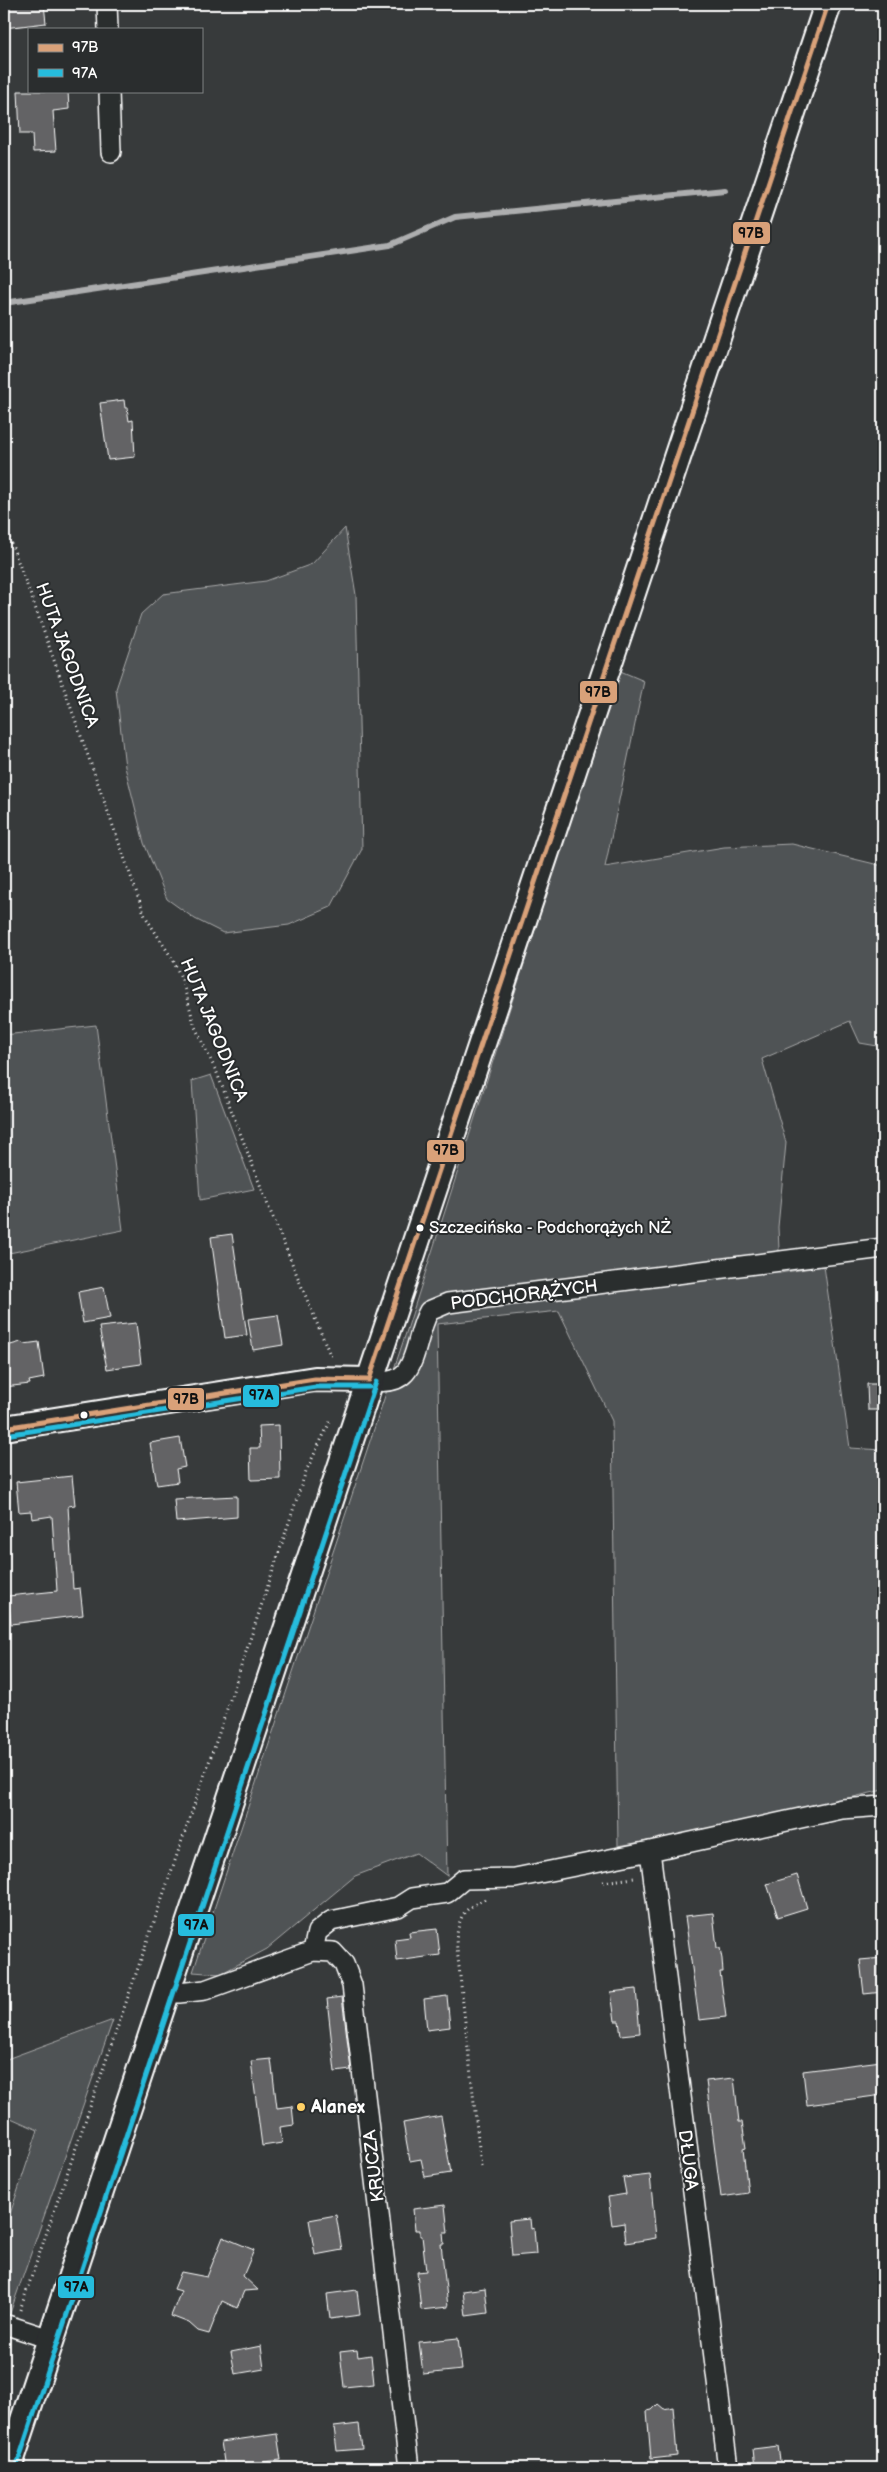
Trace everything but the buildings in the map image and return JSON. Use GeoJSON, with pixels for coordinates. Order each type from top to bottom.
{"type":"FeatureCollection","features":[{"type":"Feature","properties":{"kind":"main road"},"geometry":{"type":"LineString","coordinates":[[8,2468],[828,4]]}},
{"type":"Feature","properties":{"kind":"street"},"geometry":{"type":"LineString","coordinates":[[107,4],[108,28]]}},
{"type":"Feature","properties":{"kind":"street"},"geometry":{"type":"LineString","coordinates":[[109,92],[111,152]]}},
{"type":"Feature","properties":{"kind":"street","name":"PODCHORĄŻYCH"},"geometry":{"type":"LineString","coordinates":[[4,1428],[315,1379],[337,1378],[392,1382],[404,1375],[411,1362],[429,1311],[448,1304],[883,1248]]}},
{"type":"Feature","properties":{"kind":"street"},"geometry":{"type":"LineString","coordinates":[[312,1951],[317,1932],[331,1921],[398,1907],[412,1898],[447,1893],[464,1879],[516,1878],[650,1852],[842,1809],[883,1806]]}},
{"type":"Feature","properties":{"kind":"street","name":"DŁUGA"},"geometry":{"type":"LineString","coordinates":[[650,1852],[728,2468]]}},
{"type":"Feature","properties":{"kind":"street","name":"KRUCZA"},"geometry":{"type":"LineString","coordinates":[[167,1992],[180,1993],[205,1990],[312,1951],[333,1952],[344,1964],[352,1985],[409,2468]]}},
{"type":"Feature","properties":{"kind":"street"},"geometry":{"type":"LineString","coordinates":[[9,2326],[50,2339]]}},
{"type":"Feature","properties":{"kind":"path","name":"HUTA JAGODNICA"},"geometry":{"type":"LineString","coordinates":[[4,524],[144,916],[172,960],[182,980],[195,1027],[217,1073],[269,1208],[333,1362],[337,1378]]}},
{"type":"Feature","properties":{"kind":"path"},"geometry":{"type":"LineString","coordinates":[[4,2358],[9,2326],[219,1733],[306,1471],[334,1414]]}},
{"type":"Feature","properties":{"kind":"path"},"geometry":{"type":"LineString","coordinates":[[602,1882],[652,1876]]}},
{"type":"Feature","properties":{"kind":"path"},"geometry":{"type":"LineString","coordinates":[[481,2166],[456,1940],[460,1918],[469,1906],[494,1897]]}},
{"type":"Feature","properties":{"kind":"shaded area"},"geometry":{"type":"Polygon","coordinates":[[[345,528],[356,595],[362,849],[331,907],[289,925],[223,933],[195,919],[167,899],[144,843],[125,767],[116,689],[141,614],[163,594],[266,581],[312,564],[345,528]]]}},
{"type":"Feature","properties":{"kind":"shaded area"},"geometry":{"type":"Polygon","coordinates":[[[618,670],[644,681],[605,867],[724,847],[792,844],[883,866],[883,1047],[860,1043],[850,1021],[762,1059],[786,1143],[778,1227],[780,1273],[824,1266],[850,1448],[883,1450],[883,1790],[718,1829],[618,1846],[612,1421],[559,1311],[437,1324],[447,1876],[416,1853],[355,1876],[267,1949],[220,1974],[193,1972],[407,1330],[618,670]]]}},
{"type":"Feature","properties":{"kind":"shaded area"},"geometry":{"type":"Polygon","coordinates":[[[96,1025],[123,1230],[4,1254],[4,1035],[96,1025]]]}},
{"type":"Feature","properties":{"kind":"shaded area"},"geometry":{"type":"Polygon","coordinates":[[[211,1075],[254,1189],[200,1200],[192,1081],[211,1075]]]}},
{"type":"Feature","properties":{"kind":"shaded area"},"geometry":{"type":"Polygon","coordinates":[[[113,2020],[9,2316],[4,2314],[4,2232],[38,2130],[4,2115],[4,2060],[113,2020]]]}},
{"type":"Feature","properties":{"kind":"waterway"},"geometry":{"type":"LineString","coordinates":[[4,303],[390,245],[455,217],[725,190]]}},
{"type":"Feature","properties":{"kind":"transit line","name":"97B"},"geometry":{"type":"LineString","coordinates":[[369,1380],[828,4]]}},
{"type":"Feature","properties":{"kind":"transit line","name":"97B"},"geometry":{"type":"LineString","coordinates":[[4,1428],[315,1379],[369,1380]]}},
{"type":"Feature","properties":{"kind":"transit line","name":"97A"},"geometry":{"type":"LineString","coordinates":[[16,2468],[376,1382]]}},
{"type":"Feature","properties":{"kind":"transit line","name":"97A"},"geometry":{"type":"LineString","coordinates":[[5,1435],[316,1387],[369,1387]]}},
{"type":"Feature","properties":{"kind":"place","name":"Szczecińska - Podchorążych NŻ"},"geometry":{"type":"Point","coordinates":[420,1228]}},
{"type":"Feature","properties":{"kind":"place","name":"Alanex"},"geometry":{"type":"Point","coordinates":[301,2107]}}]}
